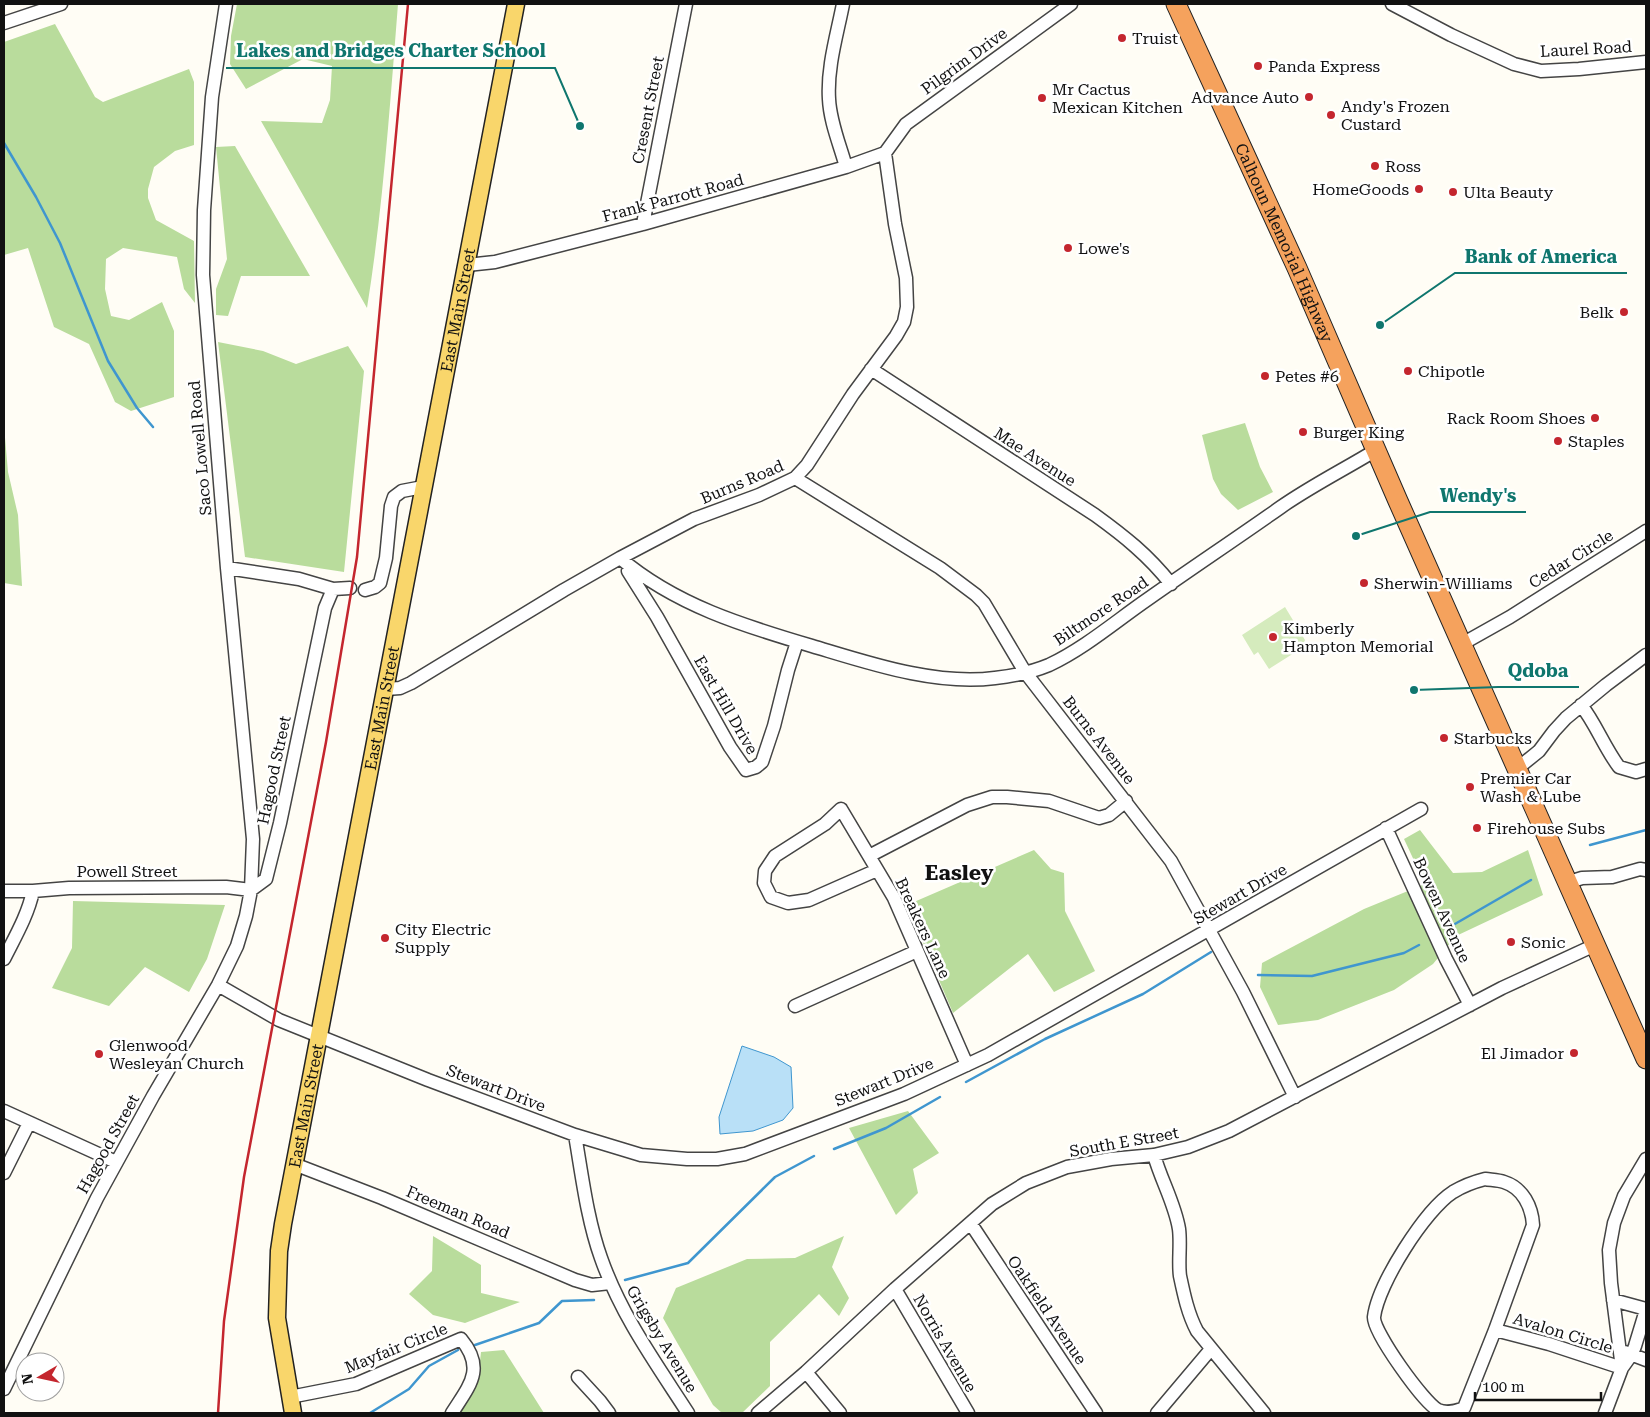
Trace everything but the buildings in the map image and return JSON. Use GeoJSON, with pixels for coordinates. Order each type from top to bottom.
{"type":"FeatureCollection","features":[{"type":"Feature","properties":{"kind":"highway","name":"Calhoun Memorial Highway"},"geometry":{"type":"LineString","coordinates":[[1176,4],[1297,268],[1518,768],[1566,882],[1646,1059]]}},
{"type":"Feature","properties":{"kind":"main road","name":"East Main Street"},"geometry":{"type":"LineString","coordinates":[[293,1413],[278,1334],[277,1288],[279,1251],[294,1164],[516,4]]}},
{"type":"Feature","properties":{"kind":"street","name":"Saco Lowell Road"},"geometry":{"type":"LineString","coordinates":[[226,4],[212,97],[204,210],[203,275],[227,568],[253,839],[251,890]]}},
{"type":"Feature","properties":{"kind":"street","name":"Cresent Street"},"geometry":{"type":"LineString","coordinates":[[643,224],[686,4]]}},
{"type":"Feature","properties":{"kind":"street"},"geometry":{"type":"LineString","coordinates":[[843,4],[829,72],[829,100],[831,115],[846,166]]}},
{"type":"Feature","properties":{"kind":"street","name":"Pilgrim Drive"},"geometry":{"type":"LineString","coordinates":[[885,153],[906,124],[1071,4]]}},
{"type":"Feature","properties":{"kind":"street","name":"Laurel Road"},"geometry":{"type":"LineString","coordinates":[[1392,4],[1451,35],[1514,64],[1541,71],[1646,62]]}},
{"type":"Feature","properties":{"kind":"street"},"geometry":{"type":"LineString","coordinates":[[4,23],[53,5]]}},
{"type":"Feature","properties":{"kind":"street","name":"Frank Parrott Road"},"geometry":{"type":"LineString","coordinates":[[466,265],[495,262],[643,224],[885,153]]}},
{"type":"Feature","properties":{"kind":"street","name":"Burns Road"},"geometry":{"type":"LineString","coordinates":[[386,689],[400,688],[411,683],[620,558],[694,519],[759,495],[795,478],[808,465],[853,394],[904,322],[907,307],[906,278],[894,224],[885,153]]}},
{"type":"Feature","properties":{"kind":"street","name":"Mae Avenue"},"geometry":{"type":"LineString","coordinates":[[871,370],[1095,515],[1130,540],[1147,556],[1171,584]]}},
{"type":"Feature","properties":{"kind":"street","name":"Biltmore Road"},"geometry":{"type":"LineString","coordinates":[[620,558],[640,576],[697,607],[797,642],[887,667],[929,676],[963,680],[994,678],[1049,665],[1085,644],[1286,503],[1376,450]]}},
{"type":"Feature","properties":{"kind":"street","name":"Burns Avenue"},"geometry":{"type":"LineString","coordinates":[[795,478],[940,568],[984,603],[1025,672],[1172,861],[1210,929],[1295,1097]]}},
{"type":"Feature","properties":{"kind":"street"},"geometry":{"type":"LineString","coordinates":[[366,590],[380,583],[386,558],[391,506],[394,497],[402,491],[423,487]]}},
{"type":"Feature","properties":{"kind":"street","name":"Cedar Circle"},"geometry":{"type":"LineString","coordinates":[[1462,644],[1510,617],[1646,532]]}},
{"type":"Feature","properties":{"kind":"street","name":"East Hill Drive"},"geometry":{"type":"LineString","coordinates":[[620,558],[657,617],[730,747],[746,770],[756,767],[762,762],[797,642]]}},
{"type":"Feature","properties":{"kind":"street"},"geometry":{"type":"LineString","coordinates":[[227,568],[299,579],[333,589],[350,588]]}},
{"type":"Feature","properties":{"kind":"street","name":"Hagood Street"},"geometry":{"type":"LineString","coordinates":[[4,1389],[116,1162],[218,985],[237,946],[251,890],[266,879],[280,823],[325,608],[333,589]]}},
{"type":"Feature","properties":{"kind":"street"},"geometry":{"type":"LineString","coordinates":[[1518,768],[1540,751],[1554,731],[1581,705],[1646,656]]}},
{"type":"Feature","properties":{"kind":"street"},"geometry":{"type":"LineString","coordinates":[[1581,705],[1590,716],[1604,745],[1619,767],[1636,772],[1646,769]]}},
{"type":"Feature","properties":{"kind":"street"},"geometry":{"type":"LineString","coordinates":[[869,856],[959,808],[992,797],[1049,801],[1100,818],[1109,815],[1126,801]]}},
{"type":"Feature","properties":{"kind":"street","name":"Breakers Lane"},"geometry":{"type":"LineString","coordinates":[[878,870],[809,900],[788,903],[772,897],[764,883],[765,871],[775,856],[825,824],[841,809],[878,870],[894,898],[967,1065]]}},
{"type":"Feature","properties":{"kind":"street","name":"Stewart Drive"},"geometry":{"type":"LineString","coordinates":[[218,985],[274,1018],[428,1080],[575,1135],[641,1155],[717,1159],[745,1154],[904,1094],[988,1055],[1421,809]]}},
{"type":"Feature","properties":{"kind":"street","name":"Bowen Avenue"},"geometry":{"type":"LineString","coordinates":[[1386,828],[1446,959],[1470,1004]]}},
{"type":"Feature","properties":{"kind":"street"},"geometry":{"type":"LineString","coordinates":[[1566,882],[1582,878],[1612,877],[1640,869],[1646,870]]}},
{"type":"Feature","properties":{"kind":"street","name":"Powell Street"},"geometry":{"type":"LineString","coordinates":[[4,891],[69,888],[226,887],[251,890]]}},
{"type":"Feature","properties":{"kind":"street"},"geometry":{"type":"LineString","coordinates":[[4,959],[27,911],[33,891]]}},
{"type":"Feature","properties":{"kind":"street","name":"South E Street"},"geometry":{"type":"LineString","coordinates":[[758,1413],[992,1204],[1026,1183],[1067,1167],[1111,1159],[1154,1155],[1188,1148],[1229,1131],[1470,1004],[1595,945]]}},
{"type":"Feature","properties":{"kind":"street"},"geometry":{"type":"LineString","coordinates":[[795,1006],[917,951]]}},
{"type":"Feature","properties":{"kind":"street"},"geometry":{"type":"LineString","coordinates":[[4,1111],[116,1162]]}},
{"type":"Feature","properties":{"kind":"street"},"geometry":{"type":"LineString","coordinates":[[4,1173],[29,1122]]}},
{"type":"Feature","properties":{"kind":"street","name":"Grigsby Avenue"},"geometry":{"type":"LineString","coordinates":[[575,1135],[593,1231],[610,1283],[629,1322],[688,1413]]}},
{"type":"Feature","properties":{"kind":"street"},"geometry":{"type":"LineString","coordinates":[[1154,1155],[1179,1227],[1181,1250],[1180,1275],[1184,1298],[1197,1331],[1264,1413]]}},
{"type":"Feature","properties":{"kind":"street"},"geometry":{"type":"LineString","coordinates":[[1622,1368],[1609,1250],[1614,1223],[1624,1196],[1646,1159]]}},
{"type":"Feature","properties":{"kind":"street","name":"Freeman Road"},"geometry":{"type":"LineString","coordinates":[[294,1164],[382,1198],[575,1280],[592,1285],[610,1283]]}},
{"type":"Feature","properties":{"kind":"street","name":"Avalon Circle"},"geometry":{"type":"LineString","coordinates":[[1484,1179],[1505,1182],[1518,1190],[1525,1198],[1532,1212],[1533,1225],[1526,1249],[1495,1330],[1464,1408],[1447,1412],[1437,1410],[1408,1378],[1382,1337],[1374,1318],[1381,1295],[1398,1261],[1420,1226],[1438,1204],[1452,1192],[1484,1179]]}},
{"type":"Feature","properties":{"kind":"street","name":"Oakfield Avenue"},"geometry":{"type":"LineString","coordinates":[[971,1224],[1096,1413]]}},
{"type":"Feature","properties":{"kind":"street","name":"Norris Avenue"},"geometry":{"type":"LineString","coordinates":[[895,1289],[968,1413]]}},
{"type":"Feature","properties":{"kind":"street"},"geometry":{"type":"LineString","coordinates":[[1614,1300],[1646,1309]]}},
{"type":"Feature","properties":{"kind":"street"},"geometry":{"type":"LineString","coordinates":[[1618,1336],[1626,1335],[1633,1330],[1646,1309]]}},
{"type":"Feature","properties":{"kind":"street"},"geometry":{"type":"LineString","coordinates":[[1605,1413],[1622,1368],[1632,1354],[1646,1309]]}},
{"type":"Feature","properties":{"kind":"street","name":"Avalon Circle"},"geometry":{"type":"LineString","coordinates":[[1495,1330],[1549,1344],[1622,1368]]}},
{"type":"Feature","properties":{"kind":"street","name":"Mayfair Circle"},"geometry":{"type":"LineString","coordinates":[[290,1397],[356,1384],[462,1339],[470,1350],[474,1362],[474,1374],[467,1392],[452,1413]]}},
{"type":"Feature","properties":{"kind":"street"},"geometry":{"type":"LineString","coordinates":[[1157,1413],[1211,1349]]}},
{"type":"Feature","properties":{"kind":"street"},"geometry":{"type":"LineString","coordinates":[[1619,1350],[1646,1360]]}},
{"type":"Feature","properties":{"kind":"street"},"geometry":{"type":"LineString","coordinates":[[806,1372],[840,1413]]}},
{"type":"Feature","properties":{"kind":"street"},"geometry":{"type":"LineString","coordinates":[[578,1377],[609,1413]]}},
{"type":"Feature","properties":{"kind":"green space"},"geometry":{"type":"Polygon","coordinates":[[[237,4],[398,4],[382,194],[367,308],[261,121],[322,123],[330,100],[332,66],[303,59],[246,89],[230,64],[231,36],[237,4]]]}},
{"type":"Feature","properties":{"kind":"green space"},"geometry":{"type":"Polygon","coordinates":[[[55,24],[95,97],[103,102],[189,69],[194,82],[194,145],[175,151],[154,167],[148,189],[148,198],[156,220],[194,241],[195,303],[184,289],[177,257],[123,248],[106,259],[105,289],[111,316],[129,320],[162,302],[174,331],[174,397],[131,411],[115,402],[89,344],[54,327],[28,248],[4,255],[4,42],[55,24]]]}},
{"type":"Feature","properties":{"kind":"green space"},"geometry":{"type":"Polygon","coordinates":[[[235,146],[310,276],[241,276],[228,316],[216,315],[216,289],[227,259],[216,147],[235,146]]]}},
{"type":"Feature","properties":{"kind":"green space"},"geometry":{"type":"Polygon","coordinates":[[[218,342],[263,351],[296,364],[348,346],[364,371],[344,572],[245,557],[218,342]]]}},
{"type":"Feature","properties":{"kind":"green space"},"geometry":{"type":"Polygon","coordinates":[[[1245,423],[1260,467],[1273,492],[1238,510],[1221,494],[1213,479],[1202,435],[1245,423]]]}},
{"type":"Feature","properties":{"kind":"green space"},"geometry":{"type":"Polygon","coordinates":[[[4,426],[8,472],[18,515],[22,586],[4,583],[4,426]]]}},
{"type":"Feature","properties":{"kind":"green space"},"geometry":{"type":"Polygon","coordinates":[[[1285,607],[1305,640],[1302,648],[1269,669],[1258,652],[1254,655],[1242,635],[1285,607]]]}},
{"type":"Feature","properties":{"kind":"green space"},"geometry":{"type":"Polygon","coordinates":[[[1420,830],[1453,873],[1482,872],[1528,850],[1543,895],[1456,936],[1433,964],[1394,990],[1318,1020],[1278,1025],[1260,987],[1262,963],[1364,909],[1425,884],[1404,839],[1420,830]]]}},
{"type":"Feature","properties":{"kind":"green space"},"geometry":{"type":"Polygon","coordinates":[[[1034,850],[1051,869],[1064,873],[1065,911],[1095,971],[1054,992],[1028,954],[953,1013],[907,905],[1034,850]]]}},
{"type":"Feature","properties":{"kind":"green space"},"geometry":{"type":"Polygon","coordinates":[[[73,901],[225,905],[207,959],[189,992],[145,967],[109,1006],[52,988],[72,948],[73,901]]]}},
{"type":"Feature","properties":{"kind":"green space"},"geometry":{"type":"Polygon","coordinates":[[[908,1111],[939,1153],[913,1169],[918,1193],[896,1215],[849,1128],[908,1111]]]}},
{"type":"Feature","properties":{"kind":"green space"},"geometry":{"type":"Polygon","coordinates":[[[433,1236],[481,1265],[481,1293],[520,1302],[465,1323],[433,1315],[409,1294],[432,1271],[433,1236]]]}},
{"type":"Feature","properties":{"kind":"green space"},"geometry":{"type":"Polygon","coordinates":[[[844,1236],[832,1267],[849,1298],[839,1316],[819,1294],[770,1342],[770,1386],[742,1413],[722,1413],[713,1405],[663,1318],[676,1288],[747,1259],[795,1258],[844,1236]]]}},
{"type":"Feature","properties":{"kind":"green space"},"geometry":{"type":"Polygon","coordinates":[[[504,1350],[544,1413],[443,1413],[478,1380],[481,1352],[504,1350]]]}},
{"type":"Feature","properties":{"kind":"water"},"geometry":{"type":"Polygon","coordinates":[[[742,1046],[774,1057],[791,1067],[793,1108],[783,1120],[753,1131],[720,1134],[719,1117],[742,1046]]]}},
{"type":"Feature","properties":{"kind":"waterway"},"geometry":{"type":"LineString","coordinates":[[4,143],[36,197],[60,243],[108,361],[137,408],[153,427]]}},
{"type":"Feature","properties":{"kind":"waterway"},"geometry":{"type":"LineString","coordinates":[[1590,845],[1646,830]]}},
{"type":"Feature","properties":{"kind":"waterway"},"geometry":{"type":"LineString","coordinates":[[1448,928],[1531,880]]}},
{"type":"Feature","properties":{"kind":"waterway"},"geometry":{"type":"LineString","coordinates":[[1258,975],[1312,976],[1404,953],[1419,945]]}},
{"type":"Feature","properties":{"kind":"waterway"},"geometry":{"type":"LineString","coordinates":[[966,1082],[1045,1039],[1143,994],[1211,952]]}},
{"type":"Feature","properties":{"kind":"waterway"},"geometry":{"type":"LineString","coordinates":[[834,1149],[886,1128],[940,1097]]}},
{"type":"Feature","properties":{"kind":"waterway"},"geometry":{"type":"LineString","coordinates":[[625,1280],[688,1263],[775,1177],[814,1156]]}},
{"type":"Feature","properties":{"kind":"waterway"},"geometry":{"type":"LineString","coordinates":[[475,1345],[539,1323],[562,1301],[594,1300]]}},
{"type":"Feature","properties":{"kind":"waterway"},"geometry":{"type":"LineString","coordinates":[[370,1413],[409,1389],[429,1366],[458,1350]]}},
{"type":"Feature","properties":{"kind":"railway"},"geometry":{"type":"LineString","coordinates":[[218,1413],[224,1321],[244,1177],[326,742],[357,557],[408,4]]}},
{"type":"Feature","properties":{"kind":"place","name":"Truist"},"geometry":{"type":"Point","coordinates":[1122,38]}},
{"type":"Feature","properties":{"kind":"place","name":"Panda Express"},"geometry":{"type":"Point","coordinates":[1258,66]}},
{"type":"Feature","properties":{"kind":"place","name":"Advance Auto"},"geometry":{"type":"Point","coordinates":[1309,97]}},
{"type":"Feature","properties":{"kind":"place","name":"Mr Cactus Mexican Kitchen"},"geometry":{"type":"Point","coordinates":[1042,98]}},
{"type":"Feature","properties":{"kind":"place","name":"Andy's Frozen Custard"},"geometry":{"type":"Point","coordinates":[1331,115]}},
{"type":"Feature","properties":{"kind":"place","name":"Lakes and Bridges Charter School"},"geometry":{"type":"Point","coordinates":[580,126]}},
{"type":"Feature","properties":{"kind":"place","name":"Ross"},"geometry":{"type":"Point","coordinates":[1375,166]}},
{"type":"Feature","properties":{"kind":"place","name":"HomeGoods"},"geometry":{"type":"Point","coordinates":[1419,189]}},
{"type":"Feature","properties":{"kind":"place","name":"Ulta Beauty"},"geometry":{"type":"Point","coordinates":[1453,192]}},
{"type":"Feature","properties":{"kind":"place","name":"Lowe's"},"geometry":{"type":"Point","coordinates":[1068,248]}},
{"type":"Feature","properties":{"kind":"place","name":"Belk"},"geometry":{"type":"Point","coordinates":[1624,312]}},
{"type":"Feature","properties":{"kind":"place","name":"Bank of America"},"geometry":{"type":"Point","coordinates":[1380,325]}},
{"type":"Feature","properties":{"kind":"place","name":"Chipotle"},"geometry":{"type":"Point","coordinates":[1408,371]}},
{"type":"Feature","properties":{"kind":"place","name":"Petes #6"},"geometry":{"type":"Point","coordinates":[1265,376]}},
{"type":"Feature","properties":{"kind":"place","name":"Rack Room Shoes"},"geometry":{"type":"Point","coordinates":[1595,418]}},
{"type":"Feature","properties":{"kind":"place","name":"Burger King"},"geometry":{"type":"Point","coordinates":[1303,432]}},
{"type":"Feature","properties":{"kind":"place","name":"Staples"},"geometry":{"type":"Point","coordinates":[1558,441]}},
{"type":"Feature","properties":{"kind":"place","name":"Wendy's"},"geometry":{"type":"Point","coordinates":[1356,536]}},
{"type":"Feature","properties":{"kind":"place","name":"Sherwin-Williams"},"geometry":{"type":"Point","coordinates":[1364,583]}},
{"type":"Feature","properties":{"kind":"place","name":"Kimberly Hampton Memorial"},"geometry":{"type":"Point","coordinates":[1273,637]}},
{"type":"Feature","properties":{"kind":"place","name":"Qdoba"},"geometry":{"type":"Point","coordinates":[1414,690]}},
{"type":"Feature","properties":{"kind":"place","name":"Starbucks"},"geometry":{"type":"Point","coordinates":[1444,738]}},
{"type":"Feature","properties":{"kind":"place","name":"Premier Car Wash & Lube"},"geometry":{"type":"Point","coordinates":[1470,787]}},
{"type":"Feature","properties":{"kind":"place","name":"Firehouse Subs"},"geometry":{"type":"Point","coordinates":[1477,828]}},
{"type":"Feature","properties":{"kind":"place","name":"City Electric Supply"},"geometry":{"type":"Point","coordinates":[385,938]}},
{"type":"Feature","properties":{"kind":"place","name":"Sonic"},"geometry":{"type":"Point","coordinates":[1511,942]}},
{"type":"Feature","properties":{"kind":"place","name":"El Jimador"},"geometry":{"type":"Point","coordinates":[1574,1053]}},
{"type":"Feature","properties":{"kind":"place","name":"Glenwood Wesleyan Church"},"geometry":{"type":"Point","coordinates":[99,1054]}},
{"type":"Feature","properties":{"kind":"district","name":"Easley"},"geometry":{"type":"Point","coordinates":[959,873]}}]}
